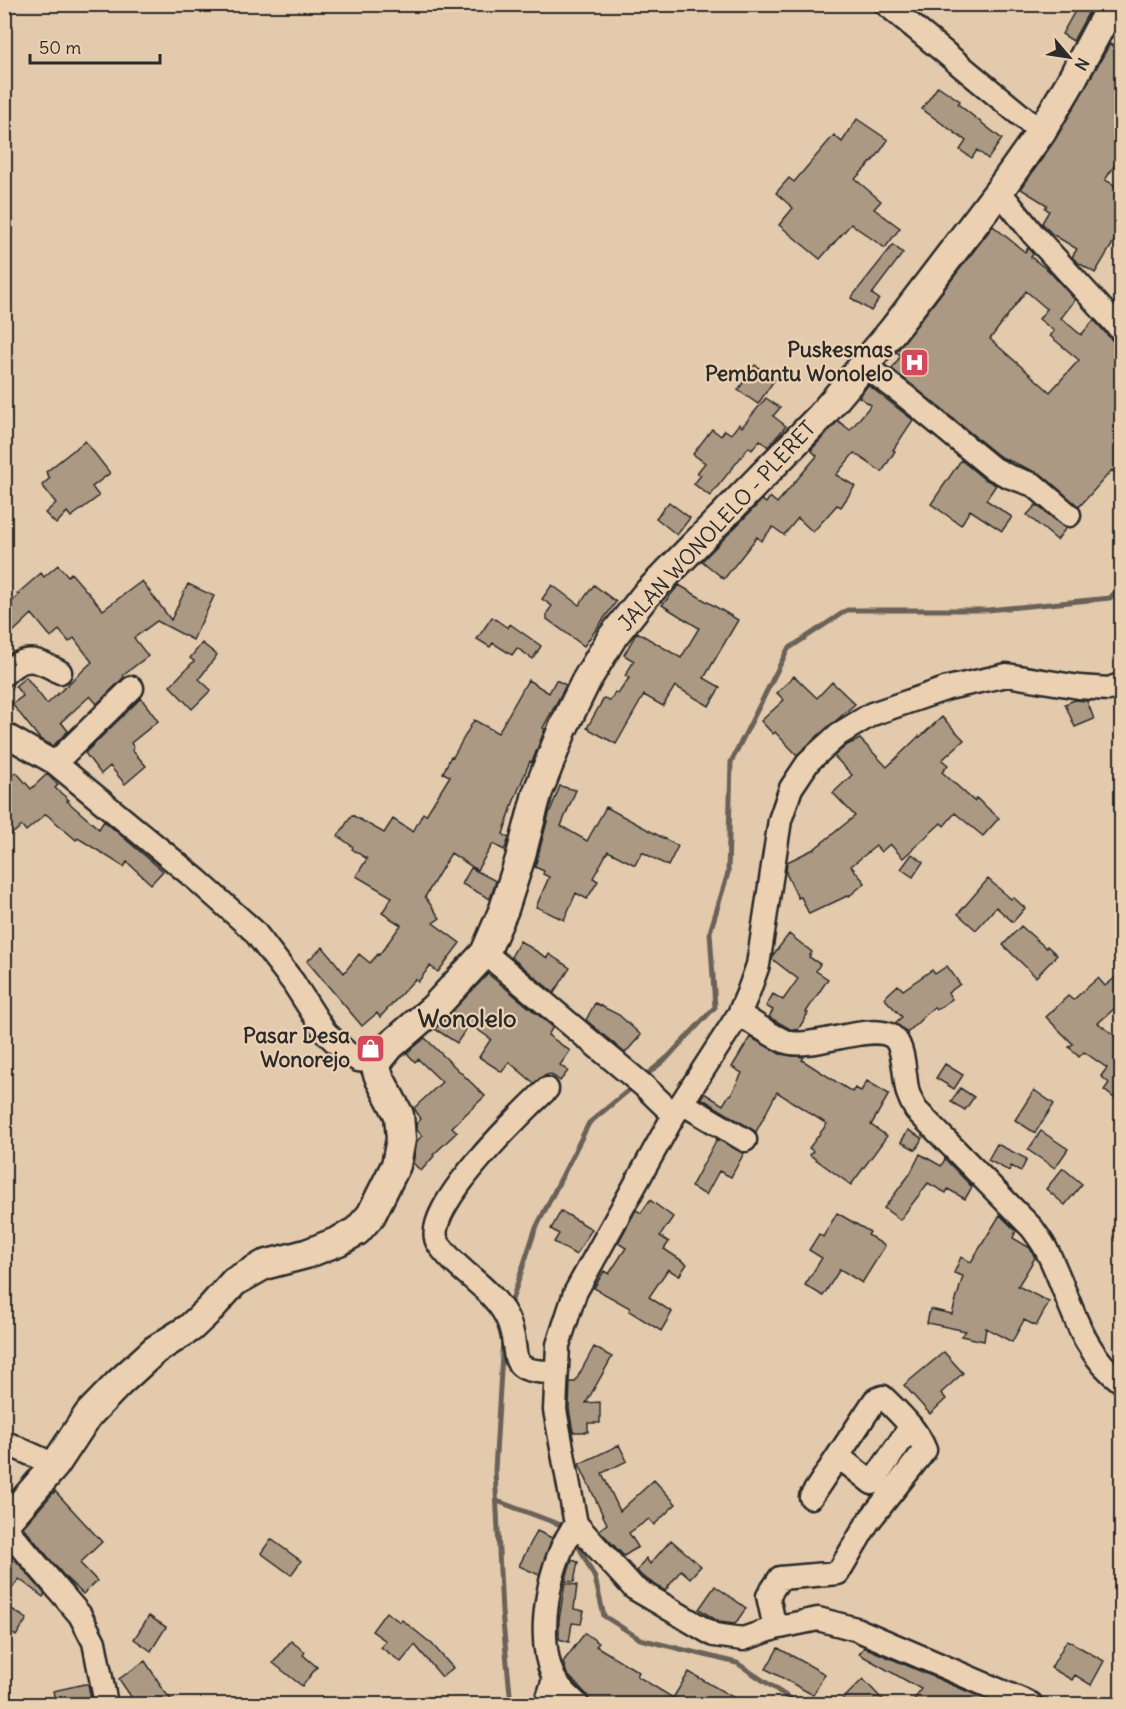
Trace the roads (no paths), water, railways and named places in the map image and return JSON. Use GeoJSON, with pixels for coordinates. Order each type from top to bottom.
{"type":"FeatureCollection","features":[{"type":"Feature","properties":{"kind":"main road","name":"JALAN WONOLELO - PLERET"},"geometry":{"type":"LineString","coordinates":[[377,1062],[390,1046],[434,1008],[485,953],[504,909],[537,794],[550,761],[586,681],[613,636],[645,596],[821,416],[894,329],[1041,132],[1114,14]]}},
{"type":"Feature","properties":{"kind":"main road"},"geometry":{"type":"LineString","coordinates":[[4,1525],[55,1465],[88,1415],[155,1350],[190,1328],[234,1282],[264,1265],[306,1254],[339,1241],[357,1231],[370,1215],[396,1165],[401,1138],[399,1115],[380,1079],[377,1062]]}},
{"type":"Feature","properties":{"kind":"street"},"geometry":{"type":"LineString","coordinates":[[886,4],[1041,132]]}},
{"type":"Feature","properties":{"kind":"street"},"geometry":{"type":"LineString","coordinates":[[999,191],[1041,243],[1122,331]]}},
{"type":"Feature","properties":{"kind":"street"},"geometry":{"type":"LineString","coordinates":[[864,365],[991,467],[1034,485],[1069,515]]}},
{"type":"Feature","properties":{"kind":"street"},"geometry":{"type":"LineString","coordinates":[[4,674],[21,661],[36,660],[60,672]]}},
{"type":"Feature","properties":{"kind":"street"},"geometry":{"type":"LineString","coordinates":[[1028,1704],[856,1629],[818,1619],[775,1628],[743,1639],[714,1635],[634,1588],[576,1524],[555,1410],[558,1345],[575,1293],[678,1109],[739,1014],[758,965],[780,820],[791,788],[809,761],[839,734],[872,714],[948,688],[1007,675],[1079,687],[1109,689],[1122,684]]}},
{"type":"Feature","properties":{"kind":"street"},"geometry":{"type":"LineString","coordinates":[[55,763],[132,688]]}},
{"type":"Feature","properties":{"kind":"street"},"geometry":{"type":"LineString","coordinates":[[4,734],[55,763],[197,880],[254,931],[293,982],[325,1032],[358,1060],[377,1062]]}},
{"type":"Feature","properties":{"kind":"street"},"geometry":{"type":"LineString","coordinates":[[485,953],[644,1086],[678,1109],[745,1140]]}},
{"type":"Feature","properties":{"kind":"street"},"geometry":{"type":"LineString","coordinates":[[739,1014],[789,1043],[817,1043],[875,1032],[887,1033],[896,1040],[909,1094],[916,1110],[1032,1228],[1047,1250],[1077,1324],[1093,1352],[1122,1382]]}},
{"type":"Feature","properties":{"kind":"street"},"geometry":{"type":"LineString","coordinates":[[547,1089],[507,1128],[473,1167],[441,1212],[435,1229],[436,1240],[444,1252],[500,1306],[512,1330],[516,1360],[520,1366],[539,1372],[557,1372]]}},
{"type":"Feature","properties":{"kind":"street"},"geometry":{"type":"LineString","coordinates":[[775,1628],[768,1596],[780,1578],[838,1573],[868,1522],[925,1450],[920,1438],[883,1397],[875,1400],[810,1497]]}},
{"type":"Feature","properties":{"kind":"street"},"geometry":{"type":"LineString","coordinates":[[838,1456],[872,1483],[911,1426]]}},
{"type":"Feature","properties":{"kind":"street"},"geometry":{"type":"LineString","coordinates":[[4,1442],[55,1465]]}},
{"type":"Feature","properties":{"kind":"street"},"geometry":{"type":"LineString","coordinates":[[576,1524],[562,1545],[552,1582],[545,1627],[548,1662],[554,1679],[577,1704]]}},
{"type":"Feature","properties":{"kind":"street"},"geometry":{"type":"LineString","coordinates":[[4,1525],[80,1616],[94,1642],[105,1704]]}},
{"type":"Feature","properties":{"kind":"street"},"geometry":{"type":"LineString","coordinates":[[546,1704],[554,1679]]}},
{"type":"Feature","properties":{"kind":"waterway"},"geometry":{"type":"LineString","coordinates":[[644,1077],[668,1057],[715,1007],[710,932],[728,873],[731,762],[788,649],[847,610],[988,610],[1110,598],[1122,585]]}},
{"type":"Feature","properties":{"kind":"waterway"},"geometry":{"type":"LineString","coordinates":[[511,1303],[535,1230],[589,1123],[635,1085]]}},
{"type":"Feature","properties":{"kind":"waterway"},"geometry":{"type":"LineString","coordinates":[[503,1338],[495,1470],[502,1612],[511,1704]]}},
{"type":"Feature","properties":{"kind":"waterway"},"geometry":{"type":"LineString","coordinates":[[497,1501],[561,1525]]}},
{"type":"Feature","properties":{"kind":"waterway"},"geometry":{"type":"LineString","coordinates":[[574,1537],[595,1578],[604,1616],[640,1639],[737,1663],[798,1704]]}},
{"type":"Feature","properties":{"kind":"place","name":"Puskesmas Pembantu Wonolelo"},"geometry":{"type":"Point","coordinates":[914,362]}},
{"type":"Feature","properties":{"kind":"place","name":"Pasar Desa Wonorejo"},"geometry":{"type":"Point","coordinates":[371,1048]}},
{"type":"Feature","properties":{"kind":"district","name":"Wonolelo"},"geometry":{"type":"Point","coordinates":[467,1019]}}]}
